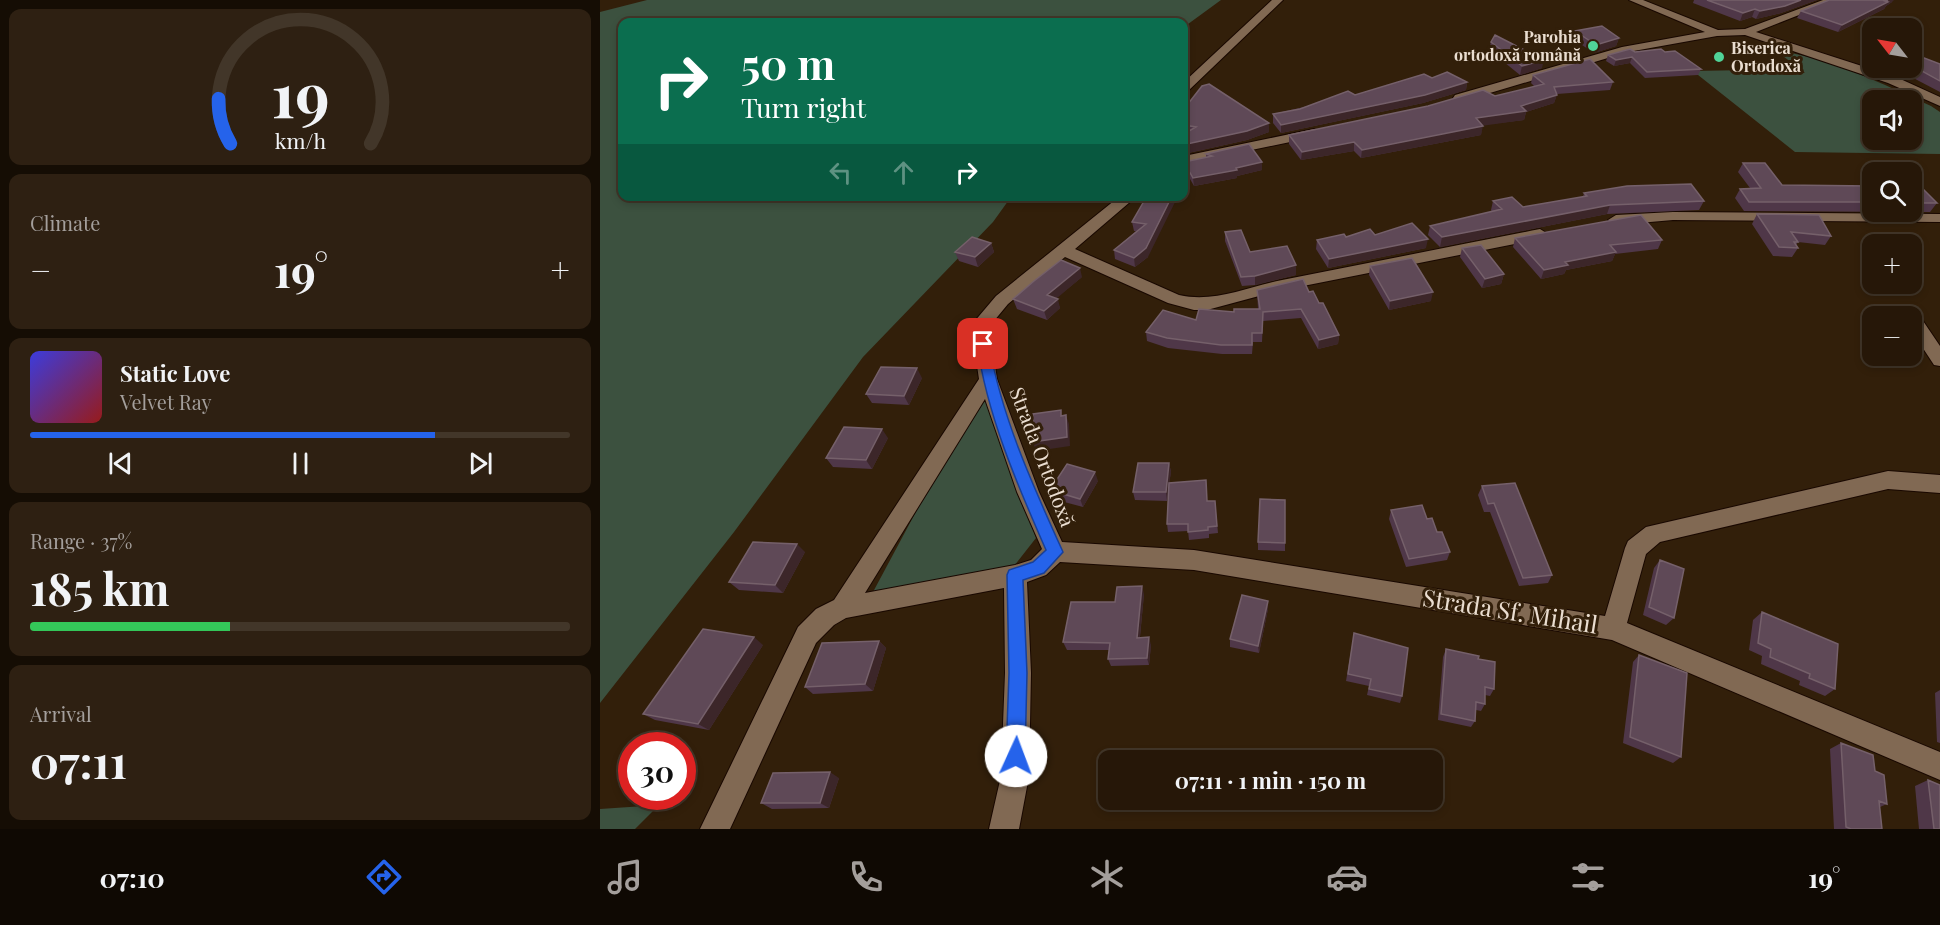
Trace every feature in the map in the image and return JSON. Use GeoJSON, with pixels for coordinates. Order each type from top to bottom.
{"type":"FeatureCollection","features":[{"type":"Feature","properties":{"kind":"street"},"geometry":{"type":"LineString","coordinates":[[1188,84],[1278,0]]}},
{"type":"Feature","properties":{"kind":"street"},"geometry":{"type":"LineString","coordinates":[[1634,0],[1717,33]]}},
{"type":"Feature","properties":{"kind":"street"},"geometry":{"type":"LineString","coordinates":[[1448,102],[1626,49],[1717,33],[1746,32],[1832,0]]}},
{"type":"Feature","properties":{"kind":"street"},"geometry":{"type":"LineString","coordinates":[[1746,32],[1892,80],[1940,102]]}},
{"type":"Feature","properties":{"kind":"street"},"geometry":{"type":"LineString","coordinates":[[1188,159],[1324,131]]}},
{"type":"Feature","properties":{"kind":"street","name":"Strada Ortodoxă"},"geometry":{"type":"LineString","coordinates":[[1055,552],[1028,492],[988,379],[980,326],[1002,300],[1124,201]]}},
{"type":"Feature","properties":{"kind":"street"},"geometry":{"type":"LineString","coordinates":[[1595,224],[1643,217],[1673,216],[1940,218]]}},
{"type":"Feature","properties":{"kind":"street"},"geometry":{"type":"LineString","coordinates":[[1066,250],[1174,299],[1194,304],[1207,304],[1278,286],[1560,231]]}},
{"type":"Feature","properties":{"kind":"street"},"geometry":{"type":"LineString","coordinates":[[1922,333],[1940,360]]}},
{"type":"Feature","properties":{"kind":"street"},"geometry":{"type":"LineString","coordinates":[[842,608],[988,379]]}},
{"type":"Feature","properties":{"kind":"street"},"geometry":{"type":"LineString","coordinates":[[1613,629],[1636,548],[1654,534],[1888,480],[1940,484]]}},
{"type":"Feature","properties":{"kind":"street"},"geometry":{"type":"LineString","coordinates":[[715,829],[807,635],[825,617],[842,608],[1015,575],[1038,568],[1055,552]]}},
{"type":"Feature","properties":{"kind":"street","name":"Strada Sf. Mihail"},"geometry":{"type":"LineString","coordinates":[[1055,552],[1194,560],[1613,629],[1940,765]]}},
{"type":"Feature","properties":{"kind":"street"},"geometry":{"type":"LineString","coordinates":[[1004,829],[1015,776],[1018,673],[1015,575]]}},
{"type":"Feature","properties":{"kind":"green space"},"geometry":{"type":"Polygon","coordinates":[[[647,0],[1221,0],[1188,24],[1188,18],[618,18],[618,201],[1008,201],[993,222],[863,357],[734,532],[600,703],[600,12],[647,0]]]}},
{"type":"Feature","properties":{"kind":"green space"},"geometry":{"type":"Polygon","coordinates":[[[1775,50],[1816,59],[1862,75],[1862,78],[1874,80],[1896,90],[1862,90],[1862,150],[1922,150],[1922,102],[1940,112],[1940,154],[1795,152],[1693,71],[1749,70],[1805,73],[1775,50]]]}},
{"type":"Feature","properties":{"kind":"green space"},"geometry":{"type":"Polygon","coordinates":[[[986,395],[1036,538],[1014,566],[873,592],[926,493],[986,395]]]}},
{"type":"Feature","properties":{"kind":"green space"},"geometry":{"type":"Polygon","coordinates":[[[600,809],[654,810],[635,829],[600,829],[600,809]]]}},
{"type":"Feature","properties":{"kind":"building"},"geometry":{"type":"Polygon","coordinates":[[[1707,0],[1801,0],[1785,6],[1760,11],[1755,9],[1743,13],[1707,0]]]}},
{"type":"Feature","properties":{"kind":"building"},"geometry":{"type":"Polygon","coordinates":[[[1829,0],[1888,0],[1885,1],[1888,2],[1842,25],[1801,11],[1829,0]]]}},
{"type":"Feature","properties":{"kind":"building"},"geometry":{"type":"Polygon","coordinates":[[[1602,26],[1619,38],[1596,45],[1575,31],[1602,26]]]}},
{"type":"Feature","properties":{"kind":"building"},"geometry":{"type":"Polygon","coordinates":[[[1495,35],[1544,60],[1522,66],[1491,42],[1495,35]]]}},
{"type":"Feature","properties":{"kind":"building"},"geometry":{"type":"Polygon","coordinates":[[[1630,49],[1635,52],[1661,49],[1665,52],[1675,51],[1701,69],[1647,72],[1632,57],[1616,60],[1608,55],[1630,49]]]}},
{"type":"Feature","properties":{"kind":"building"},"geometry":{"type":"Polygon","coordinates":[[[1922,57],[1940,64],[1940,81],[1922,71],[1922,57]]]}},
{"type":"Feature","properties":{"kind":"building"},"geometry":{"type":"Polygon","coordinates":[[[1590,59],[1613,82],[1554,87],[1557,95],[1521,106],[1526,111],[1476,118],[1483,126],[1362,150],[1354,142],[1302,152],[1289,135],[1428,106],[1483,90],[1495,96],[1544,84],[1533,75],[1590,59]]]}},
{"type":"Feature","properties":{"kind":"building"},"geometry":{"type":"Polygon","coordinates":[[[1447,72],[1467,82],[1425,95],[1281,125],[1273,114],[1300,109],[1348,91],[1355,95],[1424,74],[1432,78],[1447,72]]]}},
{"type":"Feature","properties":{"kind":"building"},"geometry":{"type":"Polygon","coordinates":[[[1209,84],[1269,123],[1247,131],[1188,144],[1188,132],[1196,127],[1188,126],[1188,104],[1202,86],[1209,84]]]}},
{"type":"Feature","properties":{"kind":"building"},"geometry":{"type":"Polygon","coordinates":[[[1249,144],[1262,162],[1236,168],[1237,170],[1193,178],[1188,169],[1188,161],[1212,156],[1206,154],[1249,144]]]}},
{"type":"Feature","properties":{"kind":"building"},"geometry":{"type":"Polygon","coordinates":[[[1743,163],[1765,163],[1782,185],[1862,186],[1862,202],[1749,202],[1740,189],[1761,188],[1743,163]]]}},
{"type":"Feature","properties":{"kind":"building"},"geometry":{"type":"Polygon","coordinates":[[[1691,184],[1704,201],[1610,205],[1442,237],[1430,226],[1502,209],[1493,201],[1512,197],[1523,207],[1587,196],[1584,193],[1627,186],[1691,184]]]}},
{"type":"Feature","properties":{"kind":"building"},"geometry":{"type":"Polygon","coordinates":[[[1922,188],[1937,203],[1922,203],[1922,188]]]}},
{"type":"Feature","properties":{"kind":"building"},"geometry":{"type":"Polygon","coordinates":[[[1144,201],[1170,201],[1146,248],[1134,258],[1114,250],[1146,224],[1132,222],[1144,201]]]}},
{"type":"Feature","properties":{"kind":"building"},"geometry":{"type":"Polygon","coordinates":[[[1757,214],[1819,215],[1831,236],[1791,232],[1798,242],[1794,242],[1798,248],[1779,247],[1757,214]]]}},
{"type":"Feature","properties":{"kind":"building"},"geometry":{"type":"Polygon","coordinates":[[[1641,215],[1662,240],[1610,245],[1616,252],[1565,262],[1568,265],[1544,270],[1515,238],[1641,215]]]}},
{"type":"Feature","properties":{"kind":"building"},"geometry":{"type":"Polygon","coordinates":[[[1412,223],[1428,239],[1329,259],[1317,240],[1344,234],[1346,237],[1370,229],[1375,235],[1412,223]]]}},
{"type":"Feature","properties":{"kind":"building"},"geometry":{"type":"Polygon","coordinates":[[[1241,230],[1250,252],[1287,246],[1296,265],[1255,276],[1241,277],[1225,232],[1241,230]]]}},
{"type":"Feature","properties":{"kind":"building"},"geometry":{"type":"Polygon","coordinates":[[[972,237],[991,243],[975,257],[955,252],[972,237]]]}},
{"type":"Feature","properties":{"kind":"building"},"geometry":{"type":"Polygon","coordinates":[[[1481,245],[1504,274],[1485,279],[1462,248],[1481,245]]]}},
{"type":"Feature","properties":{"kind":"building"},"geometry":{"type":"Polygon","coordinates":[[[1412,258],[1433,292],[1390,301],[1370,266],[1412,258]]]}},
{"type":"Feature","properties":{"kind":"building"},"geometry":{"type":"Polygon","coordinates":[[[1061,260],[1080,268],[1047,295],[1058,299],[1044,311],[1013,299],[1034,281],[1061,260]]]}},
{"type":"Feature","properties":{"kind":"building"},"geometry":{"type":"Polygon","coordinates":[[[1303,279],[1309,292],[1313,291],[1319,303],[1323,303],[1339,335],[1319,340],[1301,309],[1263,312],[1262,333],[1252,333],[1252,345],[1221,345],[1167,338],[1146,332],[1163,310],[1196,320],[1199,309],[1234,312],[1234,309],[1260,309],[1257,290],[1303,279]]]}},
{"type":"Feature","properties":{"kind":"building"},"geometry":{"type":"Polygon","coordinates":[[[881,367],[917,368],[904,396],[866,394],[881,367]]]}},
{"type":"Feature","properties":{"kind":"building"},"geometry":{"type":"Polygon","coordinates":[[[1061,410],[1061,416],[1066,415],[1067,437],[1033,442],[1033,414],[1061,410]]]}},
{"type":"Feature","properties":{"kind":"building"},"geometry":{"type":"Polygon","coordinates":[[[844,427],[882,429],[866,460],[826,458],[844,427]]]}},
{"type":"Feature","properties":{"kind":"building"},"geometry":{"type":"Polygon","coordinates":[[[1138,463],[1169,463],[1166,492],[1133,492],[1138,463]]]}},
{"type":"Feature","properties":{"kind":"building"},"geometry":{"type":"Polygon","coordinates":[[[1067,464],[1095,472],[1080,499],[1050,490],[1067,464]]]}},
{"type":"Feature","properties":{"kind":"building"},"geometry":{"type":"Polygon","coordinates":[[[1206,480],[1207,501],[1215,501],[1217,526],[1208,527],[1208,530],[1188,532],[1188,524],[1167,524],[1169,483],[1206,480]]]}},
{"type":"Feature","properties":{"kind":"building"},"geometry":{"type":"Polygon","coordinates":[[[1515,483],[1552,575],[1523,578],[1494,503],[1488,504],[1482,486],[1515,483]]]}},
{"type":"Feature","properties":{"kind":"building"},"geometry":{"type":"Polygon","coordinates":[[[1260,499],[1285,500],[1285,543],[1258,542],[1260,499]]]}},
{"type":"Feature","properties":{"kind":"building"},"geometry":{"type":"Polygon","coordinates":[[[1422,505],[1427,519],[1432,518],[1437,532],[1442,532],[1450,552],[1409,559],[1391,510],[1422,505]]]}},
{"type":"Feature","properties":{"kind":"building"},"geometry":{"type":"Polygon","coordinates":[[[753,542],[797,544],[775,585],[729,582],[753,542]]]}},
{"type":"Feature","properties":{"kind":"building"},"geometry":{"type":"Polygon","coordinates":[[[1660,560],[1684,569],[1674,618],[1649,607],[1660,560]]]}},
{"type":"Feature","properties":{"kind":"building"},"geometry":{"type":"Polygon","coordinates":[[[1142,586],[1137,638],[1149,637],[1147,658],[1108,659],[1110,643],[1063,642],[1071,602],[1115,602],[1117,587],[1142,586]]]}},
{"type":"Feature","properties":{"kind":"building"},"geometry":{"type":"Polygon","coordinates":[[[1242,595],[1268,601],[1258,646],[1230,639],[1242,595]]]}},
{"type":"Feature","properties":{"kind":"building"},"geometry":{"type":"Polygon","coordinates":[[[1762,612],[1838,644],[1835,689],[1809,678],[1810,674],[1770,657],[1771,649],[1758,643],[1762,612]]]}},
{"type":"Feature","properties":{"kind":"building"},"geometry":{"type":"Polygon","coordinates":[[[703,629],[754,637],[698,724],[643,714],[703,629]]]}},
{"type":"Feature","properties":{"kind":"building"},"geometry":{"type":"Polygon","coordinates":[[[1354,633],[1408,648],[1402,696],[1369,689],[1371,679],[1348,674],[1354,633]]]}},
{"type":"Feature","properties":{"kind":"building"},"geometry":{"type":"Polygon","coordinates":[[[879,641],[865,684],[805,687],[822,643],[879,641]]]}},
{"type":"Feature","properties":{"kind":"building"},"geometry":{"type":"Polygon","coordinates":[[[1446,649],[1495,662],[1494,689],[1485,687],[1485,704],[1476,702],[1475,721],[1441,714],[1446,649]]]}},
{"type":"Feature","properties":{"kind":"building"},"geometry":{"type":"Polygon","coordinates":[[[1639,655],[1687,673],[1681,757],[1630,737],[1639,655]]]}},
{"type":"Feature","properties":{"kind":"building"},"geometry":{"type":"Polygon","coordinates":[[[1841,743],[1873,755],[1875,771],[1884,775],[1887,804],[1879,801],[1882,829],[1846,827],[1841,743]]]}},
{"type":"Feature","properties":{"kind":"building"},"geometry":{"type":"Polygon","coordinates":[[[830,772],[820,803],[761,803],[773,773],[830,772]]]}},
{"type":"Feature","properties":{"kind":"building"},"geometry":{"type":"Polygon","coordinates":[[[1928,780],[1940,785],[1940,829],[1934,829],[1928,780]]]}},
{"type":"Feature","properties":{"kind":"place","name":"Parohia ortodoxă română"},"geometry":{"type":"Point","coordinates":[1593,46]}},
{"type":"Feature","properties":{"kind":"place","name":"Biserica Ortodoxă"},"geometry":{"type":"Point","coordinates":[1719,57]}},
{"type":"Feature","properties":{"kind":"route"},"geometry":{"type":"LineString","coordinates":[[983,344],[988,379],[1028,492],[1055,552],[1038,568],[1015,575],[1018,673],[1016,756]]}}]}
